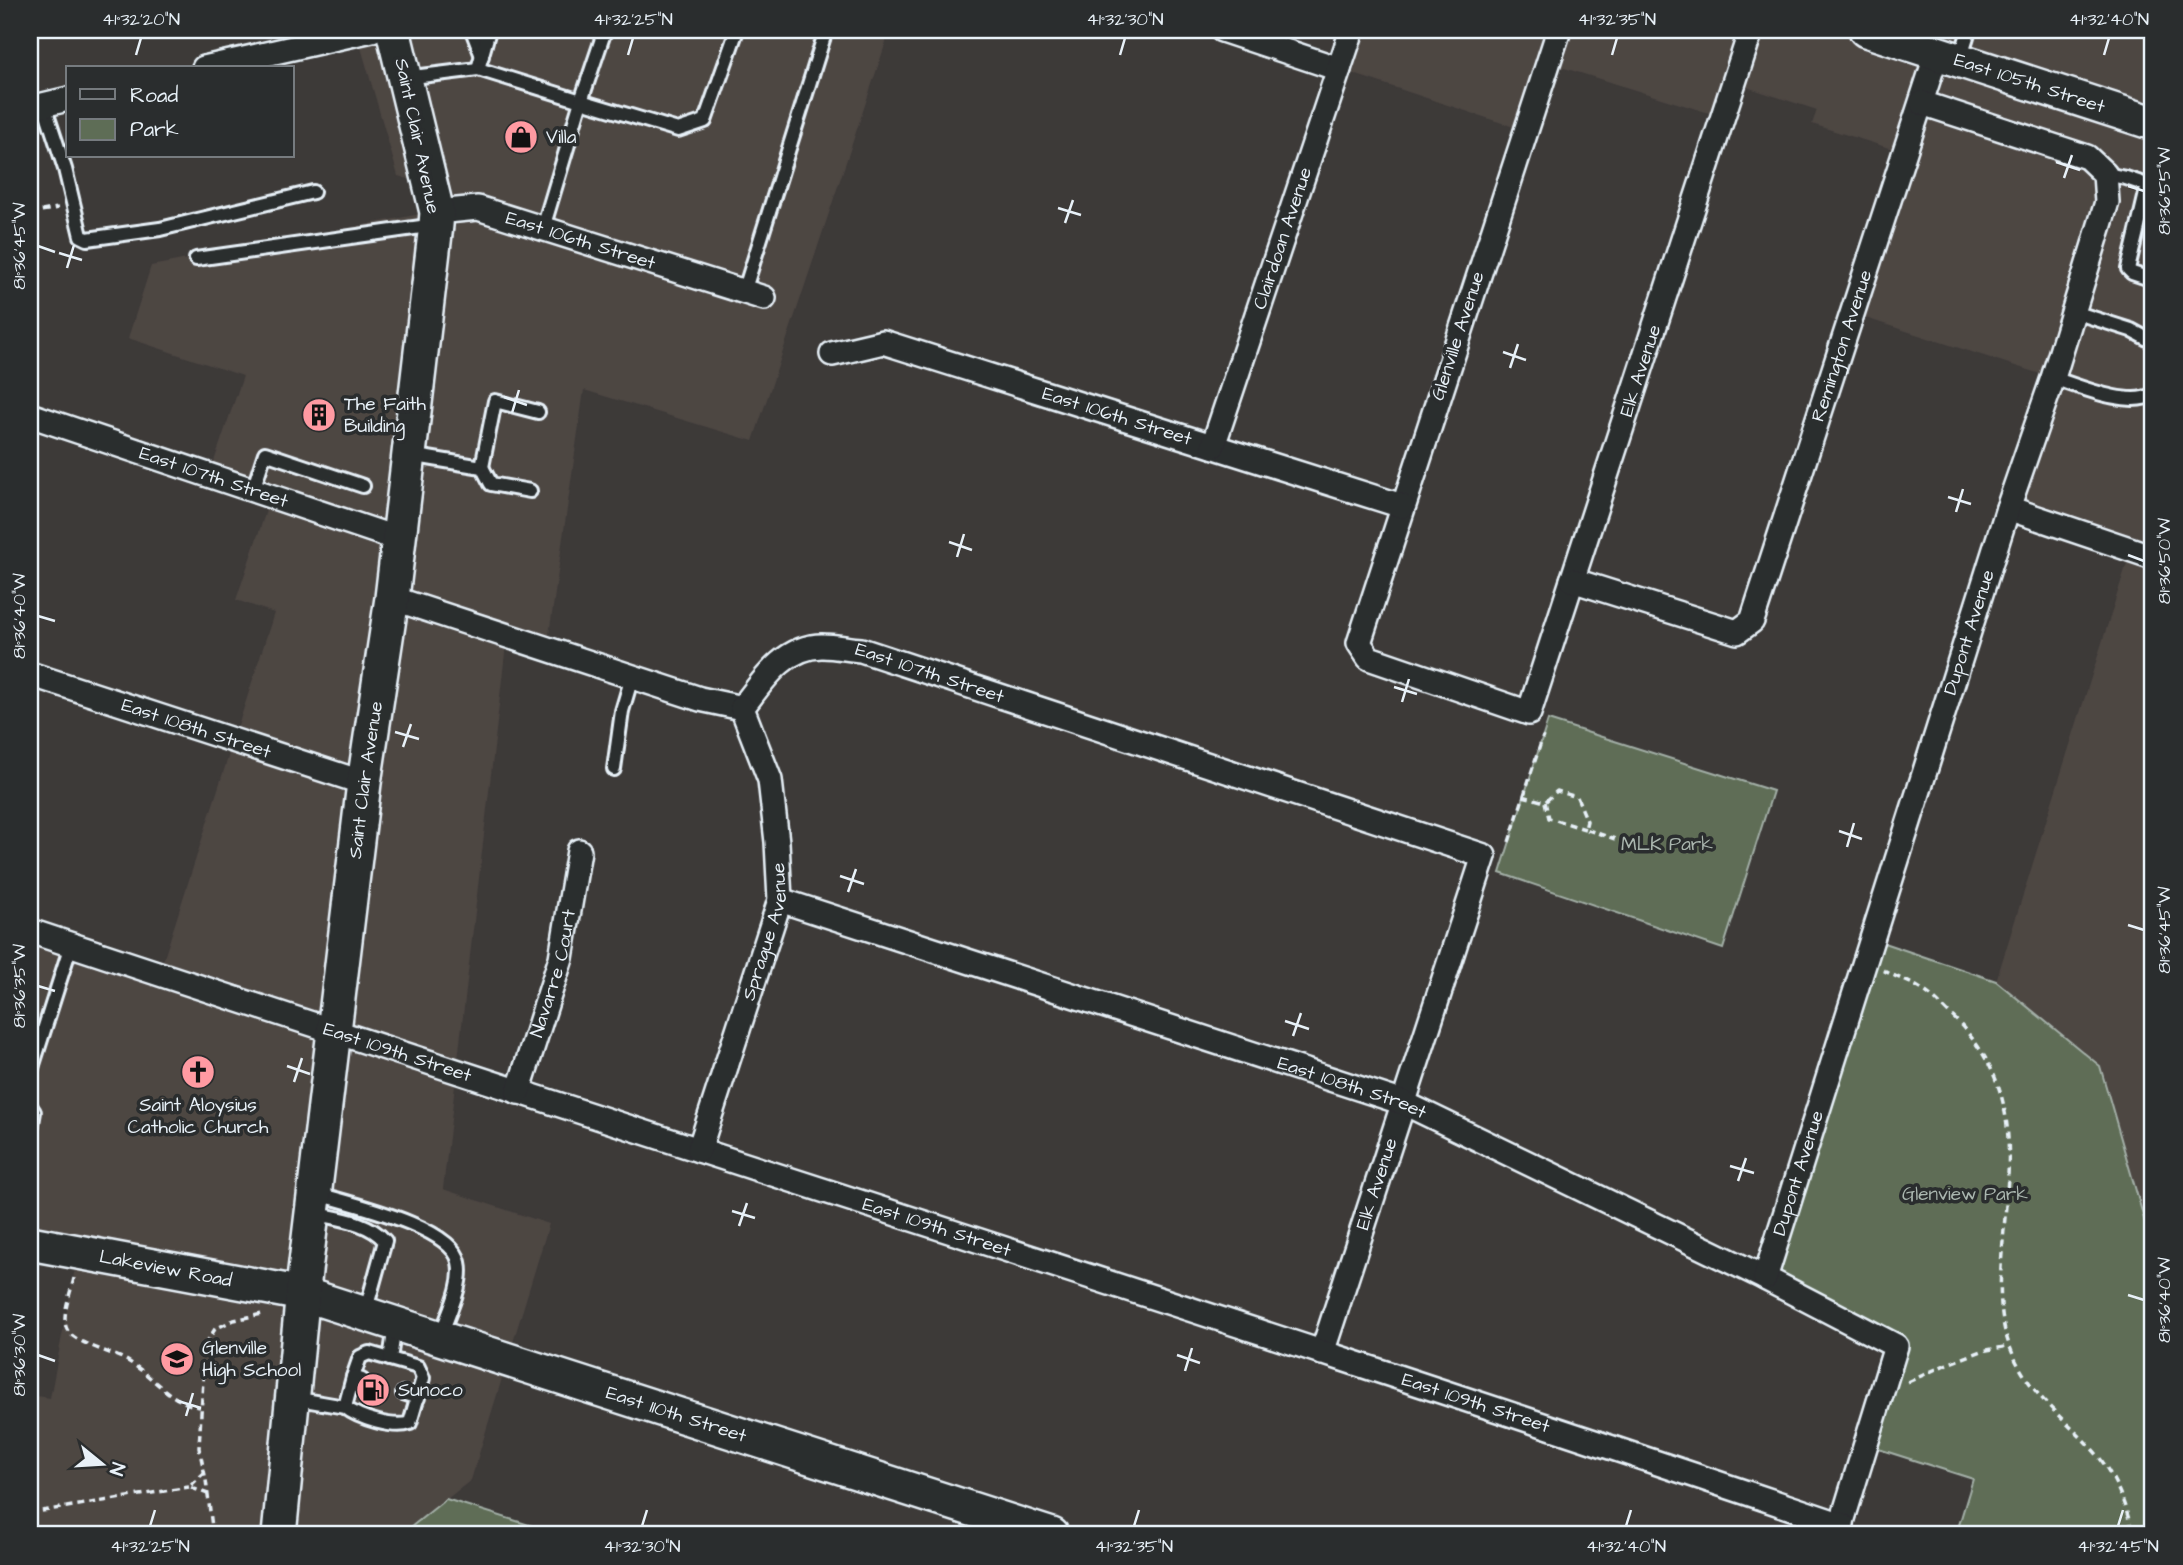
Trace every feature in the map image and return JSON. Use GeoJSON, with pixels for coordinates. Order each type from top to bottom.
{"type":"FeatureCollection","features":[{"type":"Feature","properties":{"kind":"main road","name":"Saint Clair Avenue"},"geometry":{"type":"LineString","coordinates":[[279,1535],[303,1294],[364,783],[392,598],[436,218],[393,30]]}},
{"type":"Feature","properties":{"kind":"main road","name":"East 105th Street"},"geometry":{"type":"LineString","coordinates":[[1866,30],[1955,47],[2153,123]]}},
{"type":"Feature","properties":{"kind":"main road","name":"Lakeview Road"},"geometry":{"type":"LineString","coordinates":[[30,1243],[303,1294]]}},
{"type":"Feature","properties":{"kind":"main road","name":"East 110th Street"},"geometry":{"type":"LineString","coordinates":[[303,1294],[1052,1535]]}},
{"type":"Feature","properties":{"kind":"street"},"geometry":{"type":"LineString","coordinates":[[213,66],[372,30]]}},
{"type":"Feature","properties":{"kind":"street"},"geometry":{"type":"LineString","coordinates":[[1222,30],[1339,69]]}},
{"type":"Feature","properties":{"kind":"street","name":"Clairdoan Avenue"},"geometry":{"type":"LineString","coordinates":[[1213,446],[1352,30]]}},
{"type":"Feature","properties":{"kind":"street","name":"Glenville Avenue"},"geometry":{"type":"LineString","coordinates":[[1529,713],[1369,658],[1359,643],[1559,30]]}},
{"type":"Feature","properties":{"kind":"street","name":"Elk Avenue"},"geometry":{"type":"LineString","coordinates":[[1529,713],[1751,30]]}},
{"type":"Feature","properties":{"kind":"street","name":"Remington Avenue"},"geometry":{"type":"LineString","coordinates":[[1572,580],[1737,632],[1752,621],[1922,103],[1955,47]]}},
{"type":"Feature","properties":{"kind":"street"},"geometry":{"type":"LineString","coordinates":[[37,106],[66,99]]}},
{"type":"Feature","properties":{"kind":"street"},"geometry":{"type":"LineString","coordinates":[[1922,103],[2080,153],[2094,162],[2105,174]]}},
{"type":"Feature","properties":{"kind":"street","name":"Dupont Avenue"},"geometry":{"type":"LineString","coordinates":[[1765,1278],[2008,508],[2074,312],[2107,202],[2105,174]]}},
{"type":"Feature","properties":{"kind":"street","name":"East 106th Street"},"geometry":{"type":"LineString","coordinates":[[436,218],[478,208],[754,295]]}},
{"type":"Feature","properties":{"kind":"street","name":"East 106th Street"},"geometry":{"type":"LineString","coordinates":[[832,354],[883,342],[1402,506]]}},
{"type":"Feature","properties":{"kind":"street","name":"East 107th Street"},"geometry":{"type":"LineString","coordinates":[[30,415],[398,539]]}},
{"type":"Feature","properties":{"kind":"street"},"geometry":{"type":"LineString","coordinates":[[2008,508],[2153,557]]}},
{"type":"Feature","properties":{"kind":"street"},"geometry":{"type":"LineString","coordinates":[[392,598],[699,699],[742,708]]}},
{"type":"Feature","properties":{"kind":"street","name":"East 107th Street"},"geometry":{"type":"LineString","coordinates":[[742,708],[768,674],[789,655],[820,645],[861,650],[1484,856]]}},
{"type":"Feature","properties":{"kind":"street","name":"East 108th Street"},"geometry":{"type":"LineString","coordinates":[[30,674],[364,783]]}},
{"type":"Feature","properties":{"kind":"street","name":"Sprague Avenue"},"geometry":{"type":"LineString","coordinates":[[699,1150],[780,900],[770,780],[742,708]]}},
{"type":"Feature","properties":{"kind":"street","name":"Navarre Court"},"geometry":{"type":"LineString","coordinates":[[518,1092],[561,958],[579,851]]}},
{"type":"Feature","properties":{"kind":"street","name":"Elk Avenue"},"geometry":{"type":"LineString","coordinates":[[1322,1353],[1484,856]]}},
{"type":"Feature","properties":{"kind":"street","name":"East 108th Street"},"geometry":{"type":"LineString","coordinates":[[780,900],[1404,1103],[1765,1278],[1896,1346],[1881,1396]]}},
{"type":"Feature","properties":{"kind":"street","name":"East 109th Street"},"geometry":{"type":"LineString","coordinates":[[30,931],[1322,1353],[1840,1530]]}},
{"type":"Feature","properties":{"kind":"street"},"geometry":{"type":"LineString","coordinates":[[1840,1530],[1881,1396]]}},
{"type":"Feature","properties":{"kind":"lane"},"geometry":{"type":"LineString","coordinates":[[472,30],[480,62]]}},
{"type":"Feature","properties":{"kind":"lane"},"geometry":{"type":"LineString","coordinates":[[480,62],[489,30]]}},
{"type":"Feature","properties":{"kind":"lane"},"geometry":{"type":"LineString","coordinates":[[543,229],[605,30]]}},
{"type":"Feature","properties":{"kind":"lane"},"geometry":{"type":"LineString","coordinates":[[405,78],[480,62],[581,101],[678,130],[705,121],[737,30]]}},
{"type":"Feature","properties":{"kind":"lane"},"geometry":{"type":"LineString","coordinates":[[754,295],[826,30]]}},
{"type":"Feature","properties":{"kind":"lane"},"geometry":{"type":"LineString","coordinates":[[37,106],[65,169],[81,236],[87,240],[160,229],[313,192]]}},
{"type":"Feature","properties":{"kind":"lane"},"geometry":{"type":"LineString","coordinates":[[2105,174],[2151,186],[2128,269],[2153,280]]}},
{"type":"Feature","properties":{"kind":"lane"},"geometry":{"type":"LineString","coordinates":[[196,259],[436,218]]}},
{"type":"Feature","properties":{"kind":"lane"},"geometry":{"type":"LineString","coordinates":[[2074,312],[2131,330],[2153,342]]}},
{"type":"Feature","properties":{"kind":"lane"},"geometry":{"type":"LineString","coordinates":[[2053,378],[2130,400],[2146,399],[2153,394]]}},
{"type":"Feature","properties":{"kind":"lane"},"geometry":{"type":"LineString","coordinates":[[530,491],[491,484],[482,467],[495,401],[538,412]]}},
{"type":"Feature","properties":{"kind":"lane"},"geometry":{"type":"LineString","coordinates":[[253,490],[265,453],[363,486]]}},
{"type":"Feature","properties":{"kind":"lane"},"geometry":{"type":"LineString","coordinates":[[409,455],[482,467]]}},
{"type":"Feature","properties":{"kind":"lane"},"geometry":{"type":"LineString","coordinates":[[614,769],[622,711],[632,677]]}},
{"type":"Feature","properties":{"kind":"lane"},"geometry":{"type":"LineString","coordinates":[[30,1074],[71,945]]}},
{"type":"Feature","properties":{"kind":"lane"},"geometry":{"type":"LineString","coordinates":[[30,1106],[34,1112],[30,1135]]}},
{"type":"Feature","properties":{"kind":"lane"},"geometry":{"type":"LineString","coordinates":[[314,1203],[377,1231],[385,1241],[379,1268],[380,1318],[390,1359]]}},
{"type":"Feature","properties":{"kind":"lane"},"geometry":{"type":"LineString","coordinates":[[314,1203],[415,1224],[446,1244],[459,1259],[460,1276],[440,1337]]}},
{"type":"Feature","properties":{"kind":"lane"},"geometry":{"type":"LineString","coordinates":[[292,1398],[345,1407],[352,1413],[400,1427],[410,1423],[418,1398],[423,1378],[418,1367],[369,1353],[359,1357],[358,1378],[345,1407]]}},
{"type":"Feature","properties":{"kind":"lane"},"geometry":{"type":"LineString","coordinates":[[404,1393],[418,1398]]}},
{"type":"Feature","properties":{"kind":"path"},"geometry":{"type":"LineString","coordinates":[[30,213],[74,206]]}},
{"type":"Feature","properties":{"kind":"path"},"geometry":{"type":"LineString","coordinates":[[1509,842],[1543,736]]}},
{"type":"Feature","properties":{"kind":"path"},"geometry":{"type":"LineString","coordinates":[[1545,802],[1557,791],[1577,797],[1587,821],[1585,829]]}},
{"type":"Feature","properties":{"kind":"path"},"geometry":{"type":"LineString","coordinates":[[1523,796],[1545,802]]}},
{"type":"Feature","properties":{"kind":"path"},"geometry":{"type":"LineString","coordinates":[[1545,802],[1549,818],[1615,839]]}},
{"type":"Feature","properties":{"kind":"path"},"geometry":{"type":"LineString","coordinates":[[1878,967],[1922,989],[1940,1004],[1979,1048],[1996,1079],[2007,1114],[2009,1150],[1999,1283],[2009,1345],[2039,1397],[2094,1451],[2112,1476],[2128,1513],[2133,1535]]}},
{"type":"Feature","properties":{"kind":"path"},"geometry":{"type":"LineString","coordinates":[[74,1276],[66,1317],[70,1334],[125,1359],[183,1403],[201,1407]]}},
{"type":"Feature","properties":{"kind":"path"},"geometry":{"type":"LineString","coordinates":[[213,1535],[205,1472],[199,1448],[205,1345],[215,1329],[234,1320],[266,1313]]}},
{"type":"Feature","properties":{"kind":"path"},"geometry":{"type":"LineString","coordinates":[[1881,1396],[1947,1364],[1982,1351],[2009,1345]]}},
{"type":"Feature","properties":{"kind":"path"},"geometry":{"type":"LineString","coordinates":[[189,1487],[205,1472]]}},
{"type":"Feature","properties":{"kind":"path"},"geometry":{"type":"LineString","coordinates":[[30,1513],[189,1487],[208,1494]]}},
{"type":"Feature","properties":{"kind":"shaded area"},"geometry":{"type":"Polygon","coordinates":[[[356,30],[890,30],[753,441],[584,390],[547,649],[507,636],[443,1189],[549,1224],[471,1480],[401,1535],[30,1535],[30,1395],[50,1398],[78,1253],[30,1243],[30,931],[159,974],[274,613],[236,600],[271,496],[209,476],[243,376],[128,338],[151,266],[436,211],[430,185],[398,176],[356,30]]]}},
{"type":"Feature","properties":{"kind":"shaded area"},"geometry":{"type":"Polygon","coordinates":[[[1352,30],[2153,30],[2153,1250],[2100,1067],[1996,981],[2131,550],[2008,508],[2053,378],[1853,314],[1905,153],[1812,124],[1817,110],[1734,83],[1722,117],[1548,63],[1526,131],[1339,69],[1352,30]]]}},
{"type":"Feature","properties":{"kind":"green space","name":"MLK Park"},"geometry":{"type":"Polygon","coordinates":[[[1548,720],[1773,791],[1723,949],[1500,873],[1548,720]]]}},
{"type":"Feature","properties":{"kind":"green space","name":"Glenview Park"},"geometry":{"type":"Polygon","coordinates":[[[1872,939],[1996,981],[2100,1066],[2153,1250],[2153,1535],[1956,1535],[1973,1479],[1866,1445],[1896,1345],[1765,1278],[1872,939]]]}},
{"type":"Feature","properties":{"kind":"green space"},"geometry":{"type":"Polygon","coordinates":[[[446,1499],[561,1535],[401,1535],[446,1499]]]}},
{"type":"Feature","properties":{"kind":"place","name":"Villa"},"geometry":{"type":"Point","coordinates":[521,137]}},
{"type":"Feature","properties":{"kind":"place","name":"The Faith Building"},"geometry":{"type":"Point","coordinates":[319,415]}},
{"type":"Feature","properties":{"kind":"place","name":"Saint Aloysius Catholic Church"},"geometry":{"type":"Point","coordinates":[198,1072]}},
{"type":"Feature","properties":{"kind":"place","name":"Glenville High School"},"geometry":{"type":"Point","coordinates":[177,1359]}},
{"type":"Feature","properties":{"kind":"place","name":"Sunoco"},"geometry":{"type":"Point","coordinates":[373,1390]}}]}
